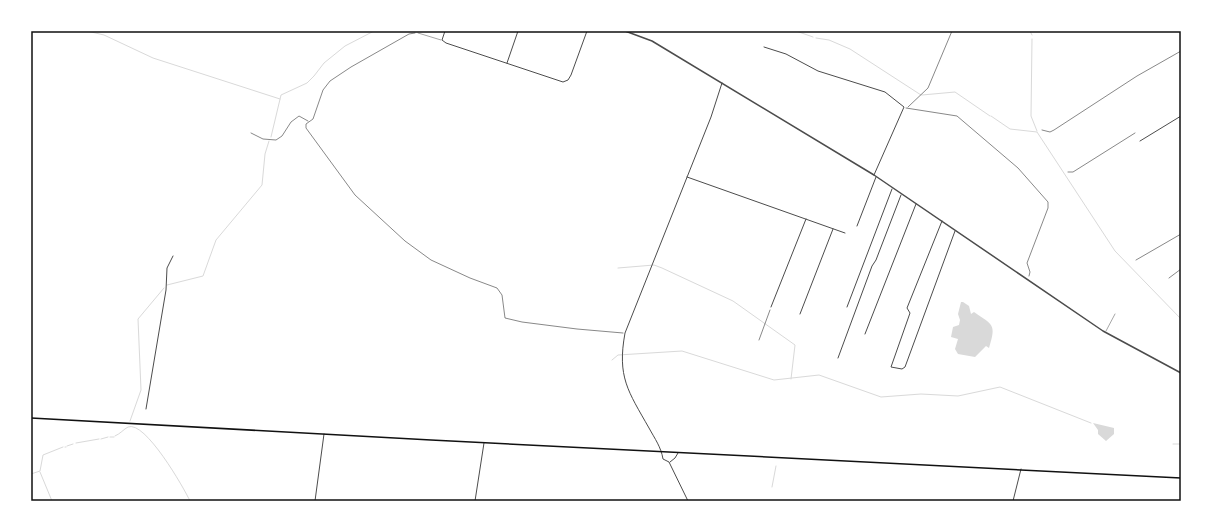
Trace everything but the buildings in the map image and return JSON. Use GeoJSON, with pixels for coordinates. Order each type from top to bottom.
{"type":"FeatureCollection","features":[{"type":"Feature","properties":{"kind":"main road"},"geometry":{"type":"LineString","coordinates":[[31,418],[678,453],[1181,478]]}},
{"type":"Feature","properties":{"kind":"street"},"geometry":{"type":"LineString","coordinates":[[445,31],[442,40],[507,64],[560,81],[566,81],[572,73],[587,31]]}},
{"type":"Feature","properties":{"kind":"street"},"geometry":{"type":"LineString","coordinates":[[507,64],[518,31]]}},
{"type":"Feature","properties":{"kind":"street"},"geometry":{"type":"LineString","coordinates":[[625,31],[652,41],[874,175],[1105,332],[1181,373]]}},
{"type":"Feature","properties":{"kind":"street"},"geometry":{"type":"LineString","coordinates":[[764,47],[786,54],[818,71],[885,92],[904,107],[874,175]]}},
{"type":"Feature","properties":{"kind":"street"},"geometry":{"type":"LineString","coordinates":[[688,501],[669,462],[664,460],[662,452],[625,382],[621,357],[625,333],[718,100],[722,83]]}},
{"type":"Feature","properties":{"kind":"street"},"geometry":{"type":"LineString","coordinates":[[1140,141],[1181,116]]}},
{"type":"Feature","properties":{"kind":"street"},"geometry":{"type":"LineString","coordinates":[[687,177],[845,232]]}},
{"type":"Feature","properties":{"kind":"street"},"geometry":{"type":"LineString","coordinates":[[857,226],[876,177]]}},
{"type":"Feature","properties":{"kind":"street"},"geometry":{"type":"LineString","coordinates":[[847,307],[892,188]]}},
{"type":"Feature","properties":{"kind":"street"},"geometry":{"type":"LineString","coordinates":[[838,358],[902,194]]}},
{"type":"Feature","properties":{"kind":"street"},"geometry":{"type":"LineString","coordinates":[[866,334],[916,204]]}},
{"type":"Feature","properties":{"kind":"street"},"geometry":{"type":"LineString","coordinates":[[771,307],[806,218]]}},
{"type":"Feature","properties":{"kind":"street"},"geometry":{"type":"LineString","coordinates":[[942,221],[907,308],[910,313],[890,365],[891,367],[902,369],[905,367],[956,230]]}},
{"type":"Feature","properties":{"kind":"street"},"geometry":{"type":"LineString","coordinates":[[800,314],[833,228]]}},
{"type":"Feature","properties":{"kind":"street"},"geometry":{"type":"LineString","coordinates":[[146,409],[166,290],[167,268],[173,256]]}},
{"type":"Feature","properties":{"kind":"street"},"geometry":{"type":"LineString","coordinates":[[314,501],[324,434]]}},
{"type":"Feature","properties":{"kind":"street"},"geometry":{"type":"LineString","coordinates":[[475,501],[484,442]]}},
{"type":"Feature","properties":{"kind":"street"},"geometry":{"type":"LineString","coordinates":[[669,462],[675,458],[678,453]]}},
{"type":"Feature","properties":{"kind":"street"},"geometry":{"type":"LineString","coordinates":[[1013,501],[1022,469]]}},
{"type":"Feature","properties":{"kind":"lane"},"geometry":{"type":"LineString","coordinates":[[418,33],[442,40]]}},
{"type":"Feature","properties":{"kind":"lane"},"geometry":{"type":"LineString","coordinates":[[1105,332],[1115,314]]}},
{"type":"Feature","properties":{"kind":"path"},"geometry":{"type":"LineString","coordinates":[[952,31],[928,88],[907,108],[957,116],[1018,168],[1048,202],[1048,208],[1027,263],[1030,272],[1027,279]]}},
{"type":"Feature","properties":{"kind":"path"},"geometry":{"type":"LineString","coordinates":[[418,33],[409,34],[333,79],[323,90],[314,116],[306,124],[306,128],[364,204],[405,241],[431,260],[470,278],[497,288],[502,295],[505,318],[522,322],[577,329],[625,333]]}},
{"type":"Feature","properties":{"kind":"path"},"geometry":{"type":"LineString","coordinates":[[1042,130],[1050,132],[1054,130],[1137,76],[1181,51]]}},
{"type":"Feature","properties":{"kind":"path"},"geometry":{"type":"LineString","coordinates":[[251,133],[263,139],[276,140],[282,136],[291,122],[299,116],[309,121]]}},
{"type":"Feature","properties":{"kind":"path"},"geometry":{"type":"LineString","coordinates":[[1068,172],[1073,172],[1135,133]]}},
{"type":"Feature","properties":{"kind":"path"},"geometry":{"type":"LineString","coordinates":[[1136,260],[1181,234]]}},
{"type":"Feature","properties":{"kind":"path"},"geometry":{"type":"LineString","coordinates":[[1169,278],[1181,269]]}},
{"type":"Feature","properties":{"kind":"path"},"geometry":{"type":"LineString","coordinates":[[759,340],[771,307]]}},
{"type":"Feature","properties":{"kind":"shaded area"},"geometry":{"type":"Polygon","coordinates":[[[961,302],[969,306],[971,314],[974,312],[989,323],[993,329],[989,348],[986,346],[975,357],[958,354],[955,349],[958,339],[951,337],[953,327],[959,325],[960,320],[958,314],[961,302]]]}},
{"type":"Feature","properties":{"kind":"shaded area"},"geometry":{"type":"Polygon","coordinates":[[[1093,423],[1114,428],[1114,434],[1106,441],[1098,434],[1098,430],[1093,423]]]}},
{"type":"Feature","properties":{"kind":"waterway"},"geometry":{"type":"LineString","coordinates":[[87,31],[104,35],[153,58],[280,99]]}},
{"type":"Feature","properties":{"kind":"waterway"},"geometry":{"type":"LineString","coordinates":[[271,137],[281,95],[307,83],[324,63],[345,46],[374,31]]}},
{"type":"Feature","properties":{"kind":"waterway"},"geometry":{"type":"LineString","coordinates":[[796,31],[813,37]]}},
{"type":"Feature","properties":{"kind":"waterway"},"geometry":{"type":"LineString","coordinates":[[1030,31],[1032,35]]}},
{"type":"Feature","properties":{"kind":"waterway"},"geometry":{"type":"LineString","coordinates":[[816,38],[829,40],[850,49],[921,95]]}},
{"type":"Feature","properties":{"kind":"waterway"},"geometry":{"type":"LineString","coordinates":[[1032,39],[1031,116],[1037,131]]}},
{"type":"Feature","properties":{"kind":"waterway"},"geometry":{"type":"LineString","coordinates":[[922,95],[955,92],[990,116]]}},
{"type":"Feature","properties":{"kind":"waterway"},"geometry":{"type":"LineString","coordinates":[[991,116],[1010,129],[1037,132],[1115,251],[1181,319]]}},
{"type":"Feature","properties":{"kind":"waterway"},"geometry":{"type":"LineString","coordinates":[[167,285],[203,276],[216,240],[262,185],[265,154],[269,141]]}},
{"type":"Feature","properties":{"kind":"waterway"},"geometry":{"type":"LineString","coordinates":[[618,268],[654,265],[733,301],[795,345],[791,379]]}},
{"type":"Feature","properties":{"kind":"waterway"},"geometry":{"type":"LineString","coordinates":[[130,421],[141,390],[138,319],[164,288]]}},
{"type":"Feature","properties":{"kind":"waterway"},"geometry":{"type":"LineString","coordinates":[[612,360],[618,355],[682,351],[774,380],[819,375],[881,397],[921,394],[958,396],[1000,387],[1091,423]]}},
{"type":"Feature","properties":{"kind":"waterway"},"geometry":{"type":"LineString","coordinates":[[115,436],[128,427],[135,428],[144,434],[163,456],[190,501]]}},
{"type":"Feature","properties":{"kind":"waterway"},"geometry":{"type":"LineString","coordinates":[[101,439],[108,437]]}},
{"type":"Feature","properties":{"kind":"waterway"},"geometry":{"type":"LineString","coordinates":[[76,443],[99,439]]}},
{"type":"Feature","properties":{"kind":"waterway"},"geometry":{"type":"LineString","coordinates":[[67,446],[73,444]]}},
{"type":"Feature","properties":{"kind":"waterway"},"geometry":{"type":"LineString","coordinates":[[1173,444],[1181,444]]}},
{"type":"Feature","properties":{"kind":"waterway"},"geometry":{"type":"LineString","coordinates":[[31,474],[40,471],[43,455],[63,447]]}},
{"type":"Feature","properties":{"kind":"waterway"},"geometry":{"type":"LineString","coordinates":[[772,487],[776,466]]}},
{"type":"Feature","properties":{"kind":"waterway"},"geometry":{"type":"LineString","coordinates":[[40,472],[52,501]]}}]}
